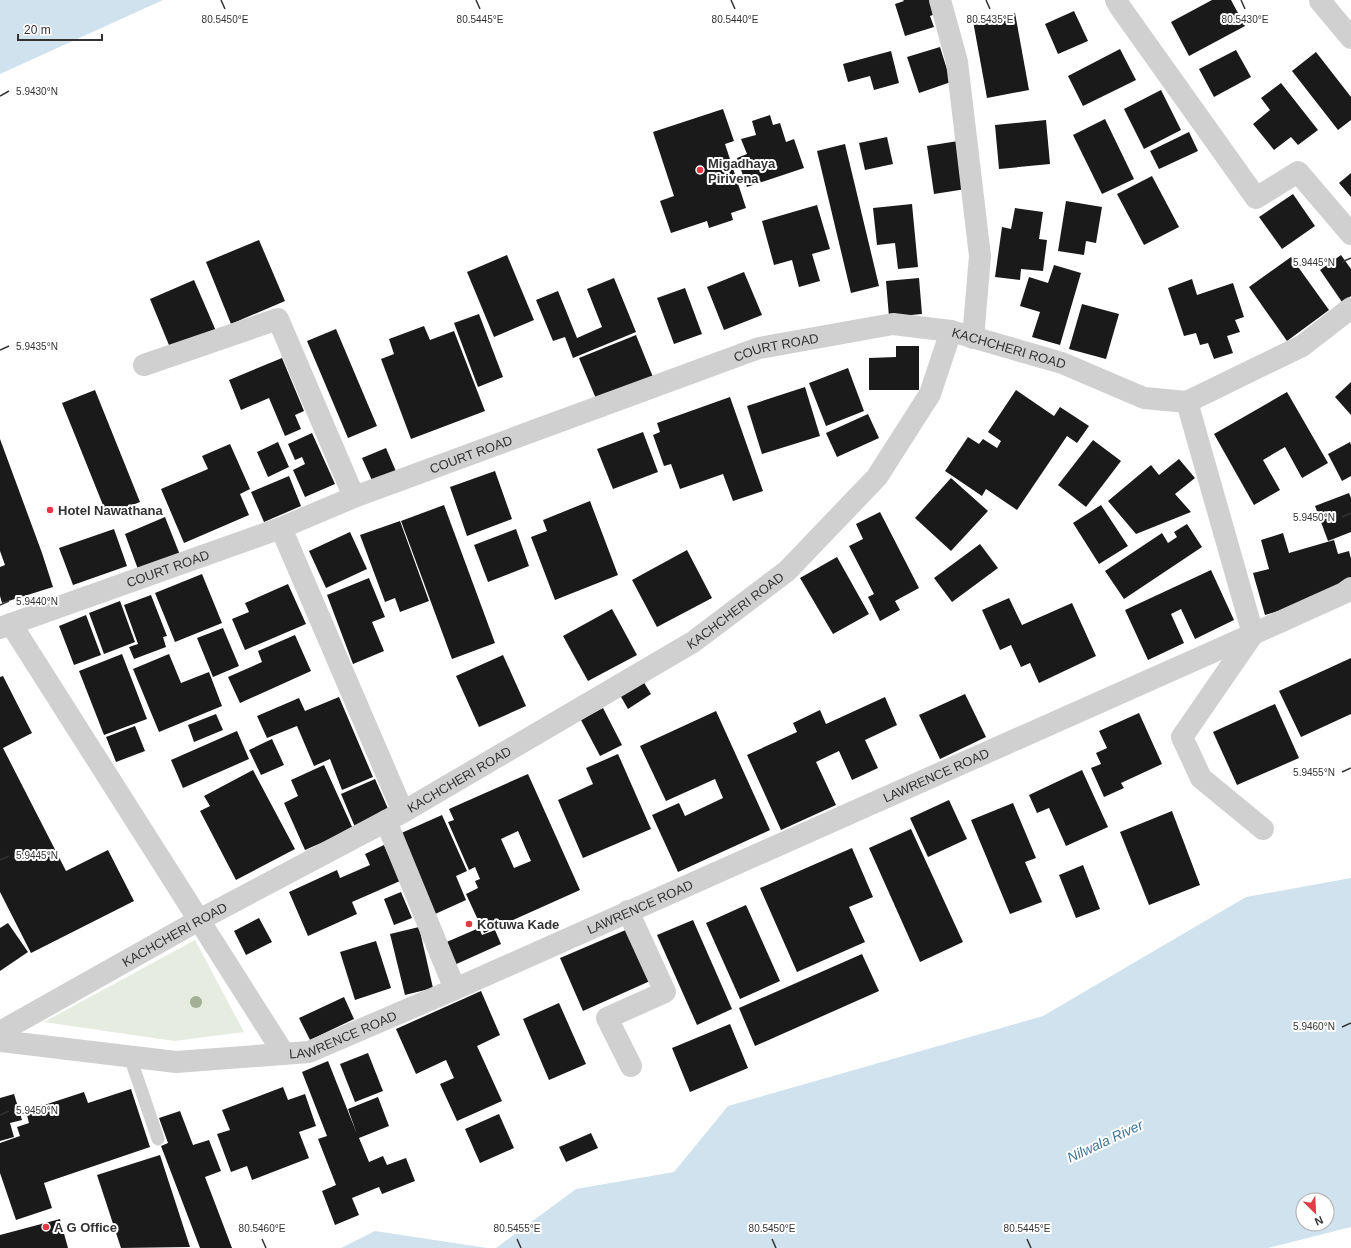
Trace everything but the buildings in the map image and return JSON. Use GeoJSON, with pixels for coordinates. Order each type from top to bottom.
{"type":"FeatureCollection","features":[{"type":"Feature","properties":{"kind":"street"},"geometry":{"type":"LineString","coordinates":[[940,0],[957,62],[980,256],[973,338]]}},
{"type":"Feature","properties":{"kind":"street"},"geometry":{"type":"LineString","coordinates":[[1116,0],[1256,198],[1298,172],[1351,234]]}},
{"type":"Feature","properties":{"kind":"street"},"geometry":{"type":"LineString","coordinates":[[1320,1],[1351,38]]}},
{"type":"Feature","properties":{"kind":"street"},"geometry":{"type":"LineString","coordinates":[[1263,829],[1201,778],[1182,737],[1253,634],[1187,402],[1302,346],[1351,308]]}},
{"type":"Feature","properties":{"kind":"street"},"geometry":{"type":"LineString","coordinates":[[144,365],[278,319],[354,498]]}},
{"type":"Feature","properties":{"kind":"street","name":"COURT ROAD"},"geometry":{"type":"LineString","coordinates":[[5,626],[281,528],[354,498],[759,348],[893,324],[951,331]]}},
{"type":"Feature","properties":{"kind":"street","name":"KACHCHERI ROAD"},"geometry":{"type":"LineString","coordinates":[[0,1032],[199,920],[395,817],[693,642],[787,571],[877,477],[930,394],[951,331],[1062,362],[1144,398],[1187,402]]}},
{"type":"Feature","properties":{"kind":"street"},"geometry":{"type":"LineString","coordinates":[[281,528],[395,817],[455,989]]}},
{"type":"Feature","properties":{"kind":"street","name":"LAWRENCE ROAD"},"geometry":{"type":"LineString","coordinates":[[0,1042],[176,1062],[309,1052],[455,989],[1253,634],[1344,593],[1351,588]]}},
{"type":"Feature","properties":{"kind":"street"},"geometry":{"type":"LineString","coordinates":[[5,626],[199,920],[284,1054]]}},
{"type":"Feature","properties":{"kind":"street"},"geometry":{"type":"LineString","coordinates":[[628,911],[665,992],[607,1018],[631,1066]]}},
{"type":"Feature","properties":{"kind":"lane"},"geometry":{"type":"LineString","coordinates":[[130,1057],[158,1139]]}},
{"type":"Feature","properties":{"kind":"shaded area"},"geometry":{"type":"Polygon","coordinates":[[[195,940],[244,1032],[174,1041],[44,1022],[195,940]]]}},
{"type":"Feature","properties":{"kind":"water"},"geometry":{"type":"Polygon","coordinates":[[[0,0],[163,0],[0,74],[0,0]]]}},
{"type":"Feature","properties":{"kind":"water","name":"Nilwala River"},"geometry":{"type":"Polygon","coordinates":[[[1351,878],[1351,1227],[1335,1231],[1335,1192],[1295,1192],[1295,1232],[1331,1232],[1268,1248],[496,1248],[576,1189],[674,1172],[728,1106],[1043,1016],[1246,897],[1351,878]]]}},
{"type":"Feature","properties":{"kind":"water"},"geometry":{"type":"Polygon","coordinates":[[[375,1231],[487,1248],[341,1248],[375,1231]]]}},
{"type":"Feature","properties":{"kind":"place","name":"Migadhaya Pirivena"},"geometry":{"type":"Point","coordinates":[700,170]}},
{"type":"Feature","properties":{"kind":"place","name":"Hotel Nawathana"},"geometry":{"type":"Point","coordinates":[50,510]}},
{"type":"Feature","properties":{"kind":"place","name":"Kotuwa Kade"},"geometry":{"type":"Point","coordinates":[469,924]}},
{"type":"Feature","properties":{"kind":"place","name":"A G Office"},"geometry":{"type":"Point","coordinates":[46,1227]}}]}
